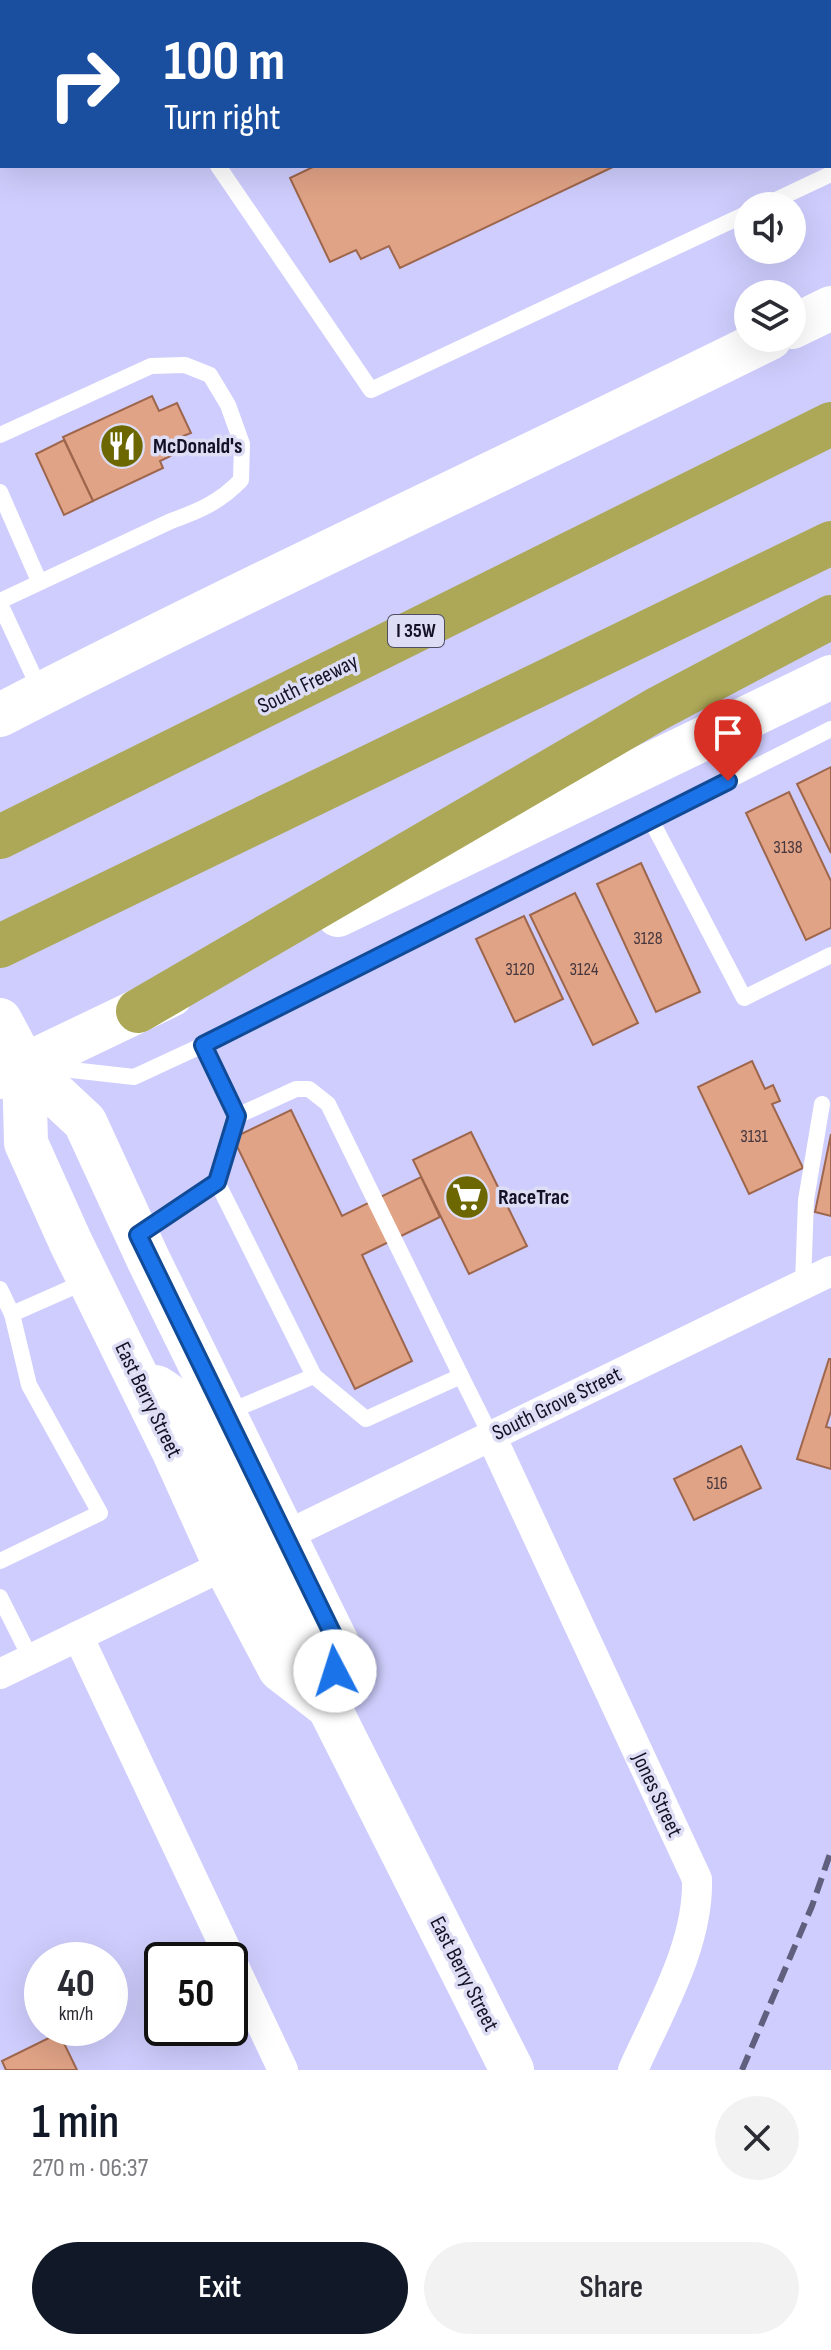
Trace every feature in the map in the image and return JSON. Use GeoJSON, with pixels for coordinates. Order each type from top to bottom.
{"type":"FeatureCollection","features":[{"type":"Feature","properties":{"kind":"highway","name":"South Freeway"},"geometry":{"type":"LineString","coordinates":[[0,837],[831,424]]}},
{"type":"Feature","properties":{"kind":"highway"},"geometry":{"type":"LineString","coordinates":[[0,946],[831,543]]}},
{"type":"Feature","properties":{"kind":"highway"},"geometry":{"type":"LineString","coordinates":[[138,1011],[657,709],[831,617]]}},
{"type":"Feature","properties":{"kind":"main road"},"geometry":{"type":"LineString","coordinates":[[806,320],[831,308]]}},
{"type":"Feature","properties":{"kind":"main road"},"geometry":{"type":"LineString","coordinates":[[0,715],[165,630],[742,352]]}},
{"type":"Feature","properties":{"kind":"main road"},"geometry":{"type":"LineString","coordinates":[[7,1048],[138,1011],[831,677]]}},
{"type":"Feature","properties":{"kind":"main road"},"geometry":{"type":"LineString","coordinates":[[7,1048],[85,1122],[283,1537],[339,1647],[330,1701]]}},
{"type":"Feature","properties":{"kind":"main road","name":"East Berry Street"},"geometry":{"type":"LineString","coordinates":[[7,1048],[26,1143],[225,1565],[280,1669],[330,1701],[512,2070]]}},
{"type":"Feature","properties":{"kind":"main road"},"geometry":{"type":"LineString","coordinates":[[137,1376],[171,1395],[185,1410],[199,1432],[239,1522],[250,1534],[263,1540],[283,1537]]}},
{"type":"Feature","properties":{"kind":"street","name":"South Grove Street"},"geometry":{"type":"LineString","coordinates":[[283,1537],[831,1271]]}},
{"type":"Feature","properties":{"kind":"street","name":"Jones Street"},"geometry":{"type":"LineString","coordinates":[[491,1436],[697,1879],[698,1905],[678,1971],[633,2070]]}},
{"type":"Feature","properties":{"kind":"street"},"geometry":{"type":"LineString","coordinates":[[0,1674],[225,1565]]}},
{"type":"Feature","properties":{"kind":"street"},"geometry":{"type":"LineString","coordinates":[[78,1636],[283,2070]]}},
{"type":"Feature","properties":{"kind":"lane"},"geometry":{"type":"LineString","coordinates":[[219,168],[371,390],[734,220]]}},
{"type":"Feature","properties":{"kind":"lane"},"geometry":{"type":"LineString","coordinates":[[793,192],[831,174]]}},
{"type":"Feature","properties":{"kind":"lane"},"geometry":{"type":"LineString","coordinates":[[0,435],[151,366],[185,365],[210,375],[228,405],[242,444],[241,480],[225,497],[198,512],[39,581],[0,602],[42,693]]}},
{"type":"Feature","properties":{"kind":"lane"},"geometry":{"type":"LineString","coordinates":[[0,492],[39,581]]}},
{"type":"Feature","properties":{"kind":"lane"},"geometry":{"type":"LineString","coordinates":[[7,1048],[134,1077],[831,729]]}},
{"type":"Feature","properties":{"kind":"lane"},"geometry":{"type":"LineString","coordinates":[[651,820],[744,998],[831,955]]}},
{"type":"Feature","properties":{"kind":"lane"},"geometry":{"type":"LineString","coordinates":[[138,1235],[217,1182],[237,1116],[203,1045]]}},
{"type":"Feature","properties":{"kind":"lane"},"geometry":{"type":"LineString","coordinates":[[237,1116],[296,1089],[309,1089],[328,1104],[491,1436]]}},
{"type":"Feature","properties":{"kind":"lane"},"geometry":{"type":"LineString","coordinates":[[803,1284],[806,1200],[822,1104]]}},
{"type":"Feature","properties":{"kind":"lane"},"geometry":{"type":"LineString","coordinates":[[217,1182],[314,1376],[366,1419],[461,1376]]}},
{"type":"Feature","properties":{"kind":"lane"},"geometry":{"type":"LineString","coordinates":[[12,1314],[89,1279]]}},
{"type":"Feature","properties":{"kind":"lane"},"geometry":{"type":"LineString","coordinates":[[0,1289],[12,1314],[29,1385],[100,1513],[0,1561]]}},
{"type":"Feature","properties":{"kind":"lane"},"geometry":{"type":"LineString","coordinates":[[224,1414],[314,1376]]}},
{"type":"Feature","properties":{"kind":"lane"},"geometry":{"type":"LineString","coordinates":[[0,1597],[31,1659]]}},
{"type":"Feature","properties":{"kind":"building"},"geometry":{"type":"Polygon","coordinates":[[[311,168],[611,168],[400,268],[389,246],[361,259],[356,250],[330,262],[290,178],[311,168]]]}},
{"type":"Feature","properties":{"kind":"building"},"geometry":{"type":"Polygon","coordinates":[[[152,396],[159,411],[177,403],[191,433],[173,440],[179,452],[160,461],[163,468],[93,501],[63,437],[152,396]]]}},
{"type":"Feature","properties":{"kind":"building"},"geometry":{"type":"Polygon","coordinates":[[[64,440],[93,501],[64,515],[36,454],[64,440]]]}},
{"type":"Feature","properties":{"kind":"building"},"geometry":{"type":"Polygon","coordinates":[[[831,767],[831,853],[797,784],[831,767]]]}},
{"type":"Feature","properties":{"kind":"building"},"geometry":{"type":"Polygon","coordinates":[[[789,792],[831,881],[831,928],[806,940],[746,813],[789,792]]]}},
{"type":"Feature","properties":{"kind":"building"},"geometry":{"type":"Polygon","coordinates":[[[641,863],[700,992],[656,1012],[597,884],[641,863]]]}},
{"type":"Feature","properties":{"kind":"building"},"geometry":{"type":"Polygon","coordinates":[[[575,893],[638,1023],[593,1045],[530,915],[575,893]]]}},
{"type":"Feature","properties":{"kind":"building"},"geometry":{"type":"Polygon","coordinates":[[[524,916],[563,999],[515,1022],[476,939],[524,916]]]}},
{"type":"Feature","properties":{"kind":"building"},"geometry":{"type":"Polygon","coordinates":[[[752,1061],[765,1089],[773,1085],[780,1101],[772,1104],[803,1168],[749,1194],[698,1087],[752,1061]]]}},
{"type":"Feature","properties":{"kind":"building","name":"RaceTrac"},"geometry":{"type":"Polygon","coordinates":[[[291,1110],[342,1216],[421,1177],[440,1217],[362,1255],[412,1361],[355,1389],[233,1138],[291,1110]]]}},
{"type":"Feature","properties":{"kind":"building","name":"RaceTrac"},"geometry":{"type":"Polygon","coordinates":[[[471,1132],[527,1246],[469,1274],[413,1160],[471,1132]]]}},
{"type":"Feature","properties":{"kind":"building"},"geometry":{"type":"Polygon","coordinates":[[[831,1134],[831,1216],[815,1212],[831,1134]]]}},
{"type":"Feature","properties":{"kind":"building"},"geometry":{"type":"Polygon","coordinates":[[[829,1359],[831,1411],[826,1427],[831,1428],[831,1469],[797,1459],[829,1359]]]}},
{"type":"Feature","properties":{"kind":"building"},"geometry":{"type":"Polygon","coordinates":[[[741,1446],[761,1488],[694,1520],[674,1479],[741,1446]]]}},
{"type":"Feature","properties":{"kind":"building"},"geometry":{"type":"Polygon","coordinates":[[[33,2046],[65,2046],[77,2070],[6,2070],[2,2061],[33,2046]]]}},
{"type":"Feature","properties":{"kind":"railway"},"geometry":{"type":"LineString","coordinates":[[742,2070],[812,1906],[831,1851]]}},
{"type":"Feature","properties":{"kind":"place","name":"McDonald's"},"geometry":{"type":"Point","coordinates":[122,446]}},
{"type":"Feature","properties":{"kind":"place","name":"RaceTrac"},"geometry":{"type":"Point","coordinates":[467,1197]}},
{"type":"Feature","properties":{"kind":"route"},"geometry":{"type":"LineString","coordinates":[[335,1671],[339,1647],[138,1235],[217,1182],[237,1116],[203,1045],[728,781]]}}]}
